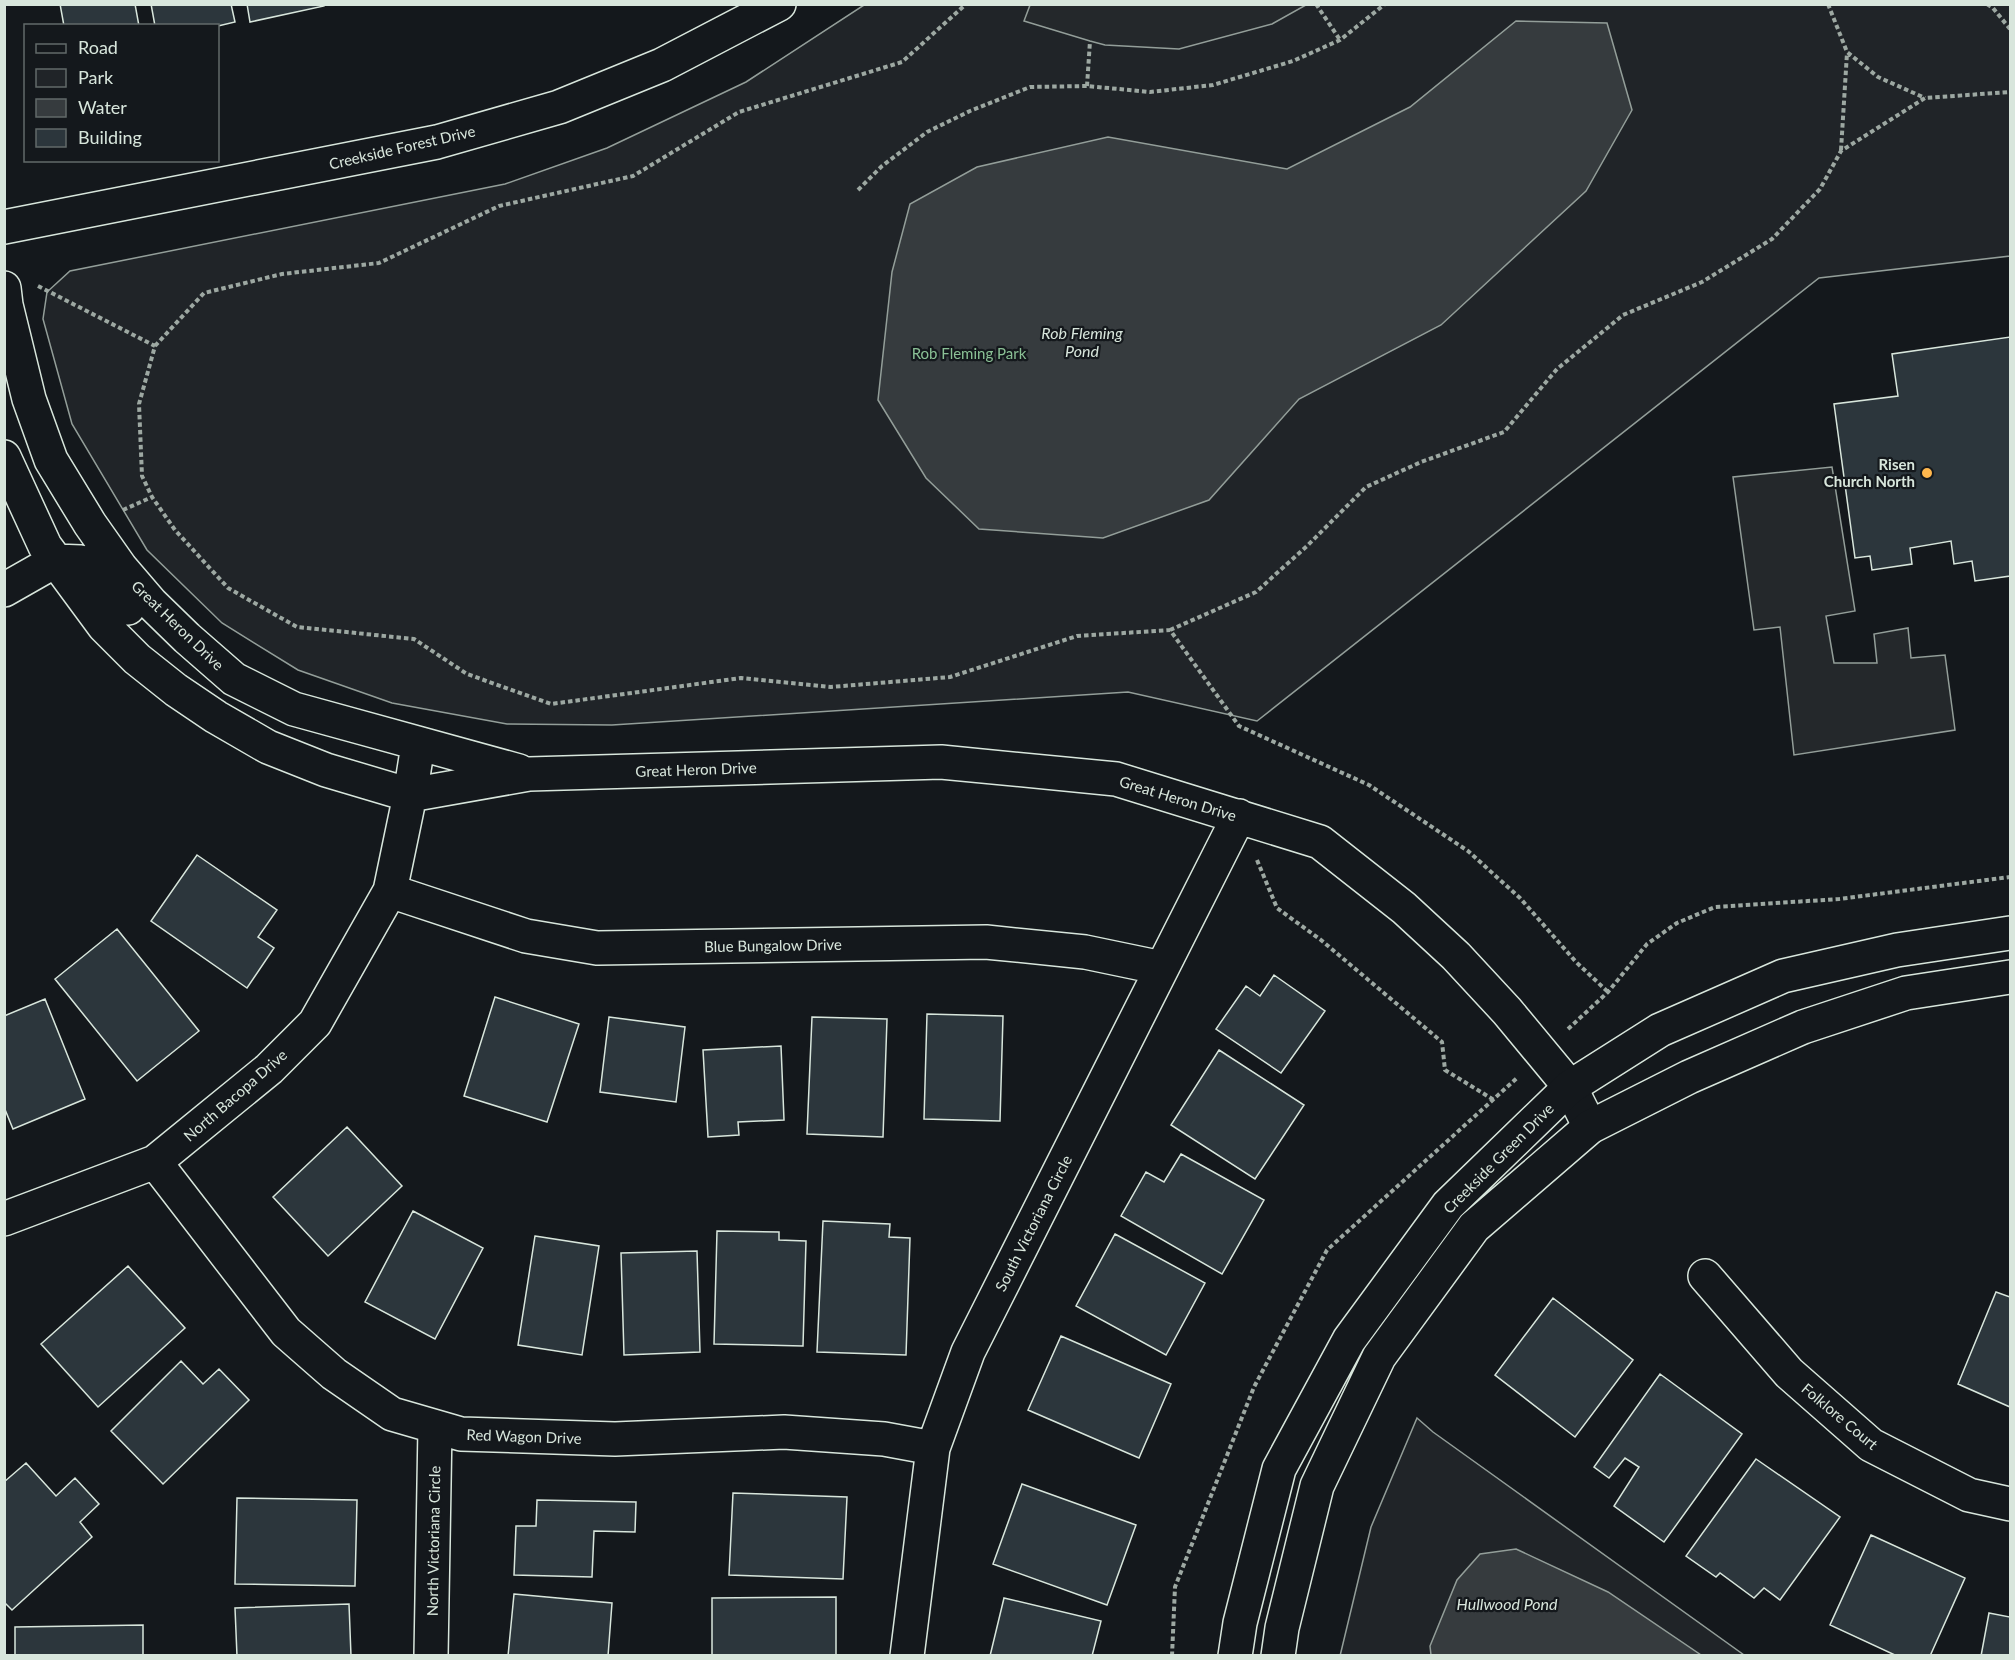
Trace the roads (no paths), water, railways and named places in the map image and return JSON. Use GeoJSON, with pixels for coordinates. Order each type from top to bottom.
{"type":"FeatureCollection","features":[{"type":"Feature","properties":{"kind":"street","name":"Creekside Forest Drive"},"geometry":{"type":"LineString","coordinates":[[4,227],[448,139],[559,107],[631,78],[662,65],[779,4]]}},
{"type":"Feature","properties":{"kind":"street","name":"Great Heron Drive"},"geometry":{"type":"LineString","coordinates":[[19,286],[6,305],[28,399],[51,460],[90,524],[121,568],[158,610],[234,679],[294,709],[529,774]]}},
{"type":"Feature","properties":{"kind":"street","name":"Great Heron Drive"},"geometry":{"type":"LineString","coordinates":[[4,458],[45,546],[104,626],[137,659],[176,690],[216,717],[268,747],[326,770],[410,795],[529,774],[941,762],[1116,779],[1320,842],[1404,908],[1456,956],[1507,1011],[1570,1087],[1590,1127]]}},
{"type":"Feature","properties":{"kind":"street"},"geometry":{"type":"LineString","coordinates":[[4,590],[55,561],[81,562],[104,580],[135,616],[184,662],[234,679]]}},
{"type":"Feature","properties":{"kind":"street","name":"North Bacopa Drive"},"geometry":{"type":"LineString","coordinates":[[4,1219],[155,1162],[269,1069],[315,1023],[390,891],[418,745]]}},
{"type":"Feature","properties":{"kind":"street","name":"South Victoriana Circle"},"geometry":{"type":"LineString","coordinates":[[907,1656],[933,1448],[968,1352],[1239,816]]}},
{"type":"Feature","properties":{"kind":"street","name":"Blue Bungalow Drive"},"geometry":{"type":"LineString","coordinates":[[390,891],[526,936],[597,948],[986,942],[1085,952],[1162,968]]}},
{"type":"Feature","properties":{"kind":"street","name":"Creekside Green Drive"},"geometry":{"type":"LineString","coordinates":[[1235,1656],[1240,1623],[1279,1469],[1349,1340],[1448,1205],[1570,1087],[1660,1030],[1783,976],[1897,950],[2010,933]]}},
{"type":"Feature","properties":{"kind":"street"},"geometry":{"type":"LineString","coordinates":[[1278,1656],[1282,1628],[1317,1486],[1379,1357],[1474,1227],[1590,1127],[1689,1077],[1803,1027],[1906,993],[2010,978]]}},
{"type":"Feature","properties":{"kind":"street","name":"Red Wagon Drive"},"geometry":{"type":"LineString","coordinates":[[155,1162],[286,1332],[334,1374],[392,1414],[461,1434],[615,1438],[784,1432],[884,1439],[933,1448]]}},
{"type":"Feature","properties":{"kind":"street","name":"Folklore Court"},"geometry":{"type":"LineString","coordinates":[[1705,1276],[1789,1373],[1872,1445],[1969,1495],[2010,1504]]}},
{"type":"Feature","properties":{"kind":"street","name":"North Victoriana Circle"},"geometry":{"type":"LineString","coordinates":[[430,1656],[435,1427]]}},
{"type":"Feature","properties":{"kind":"water","name":"Rob Fleming Pond"},"geometry":{"type":"Polygon","coordinates":[[[1516,21],[1607,23],[1632,110],[1586,191],[1441,325],[1299,399],[1209,500],[1103,538],[979,529],[926,478],[878,400],[892,272],[910,204],[977,167],[1108,137],[1287,169],[1410,107],[1516,21]]]}},
{"type":"Feature","properties":{"kind":"water","name":"Hullwood Pond"},"geometry":{"type":"Polygon","coordinates":[[[1516,1549],[1608,1592],[1701,1655],[1431,1655],[1430,1646],[1457,1580],[1480,1554],[1516,1549]]]}},
{"type":"Feature","properties":{"kind":"place","name":"Risen Church North"},"geometry":{"type":"Point","coordinates":[1927,473]}},
{"type":"Feature","properties":{"kind":"park label","name":"Rob Fleming Park"},"geometry":{"type":"Point","coordinates":[969,353]}}]}
